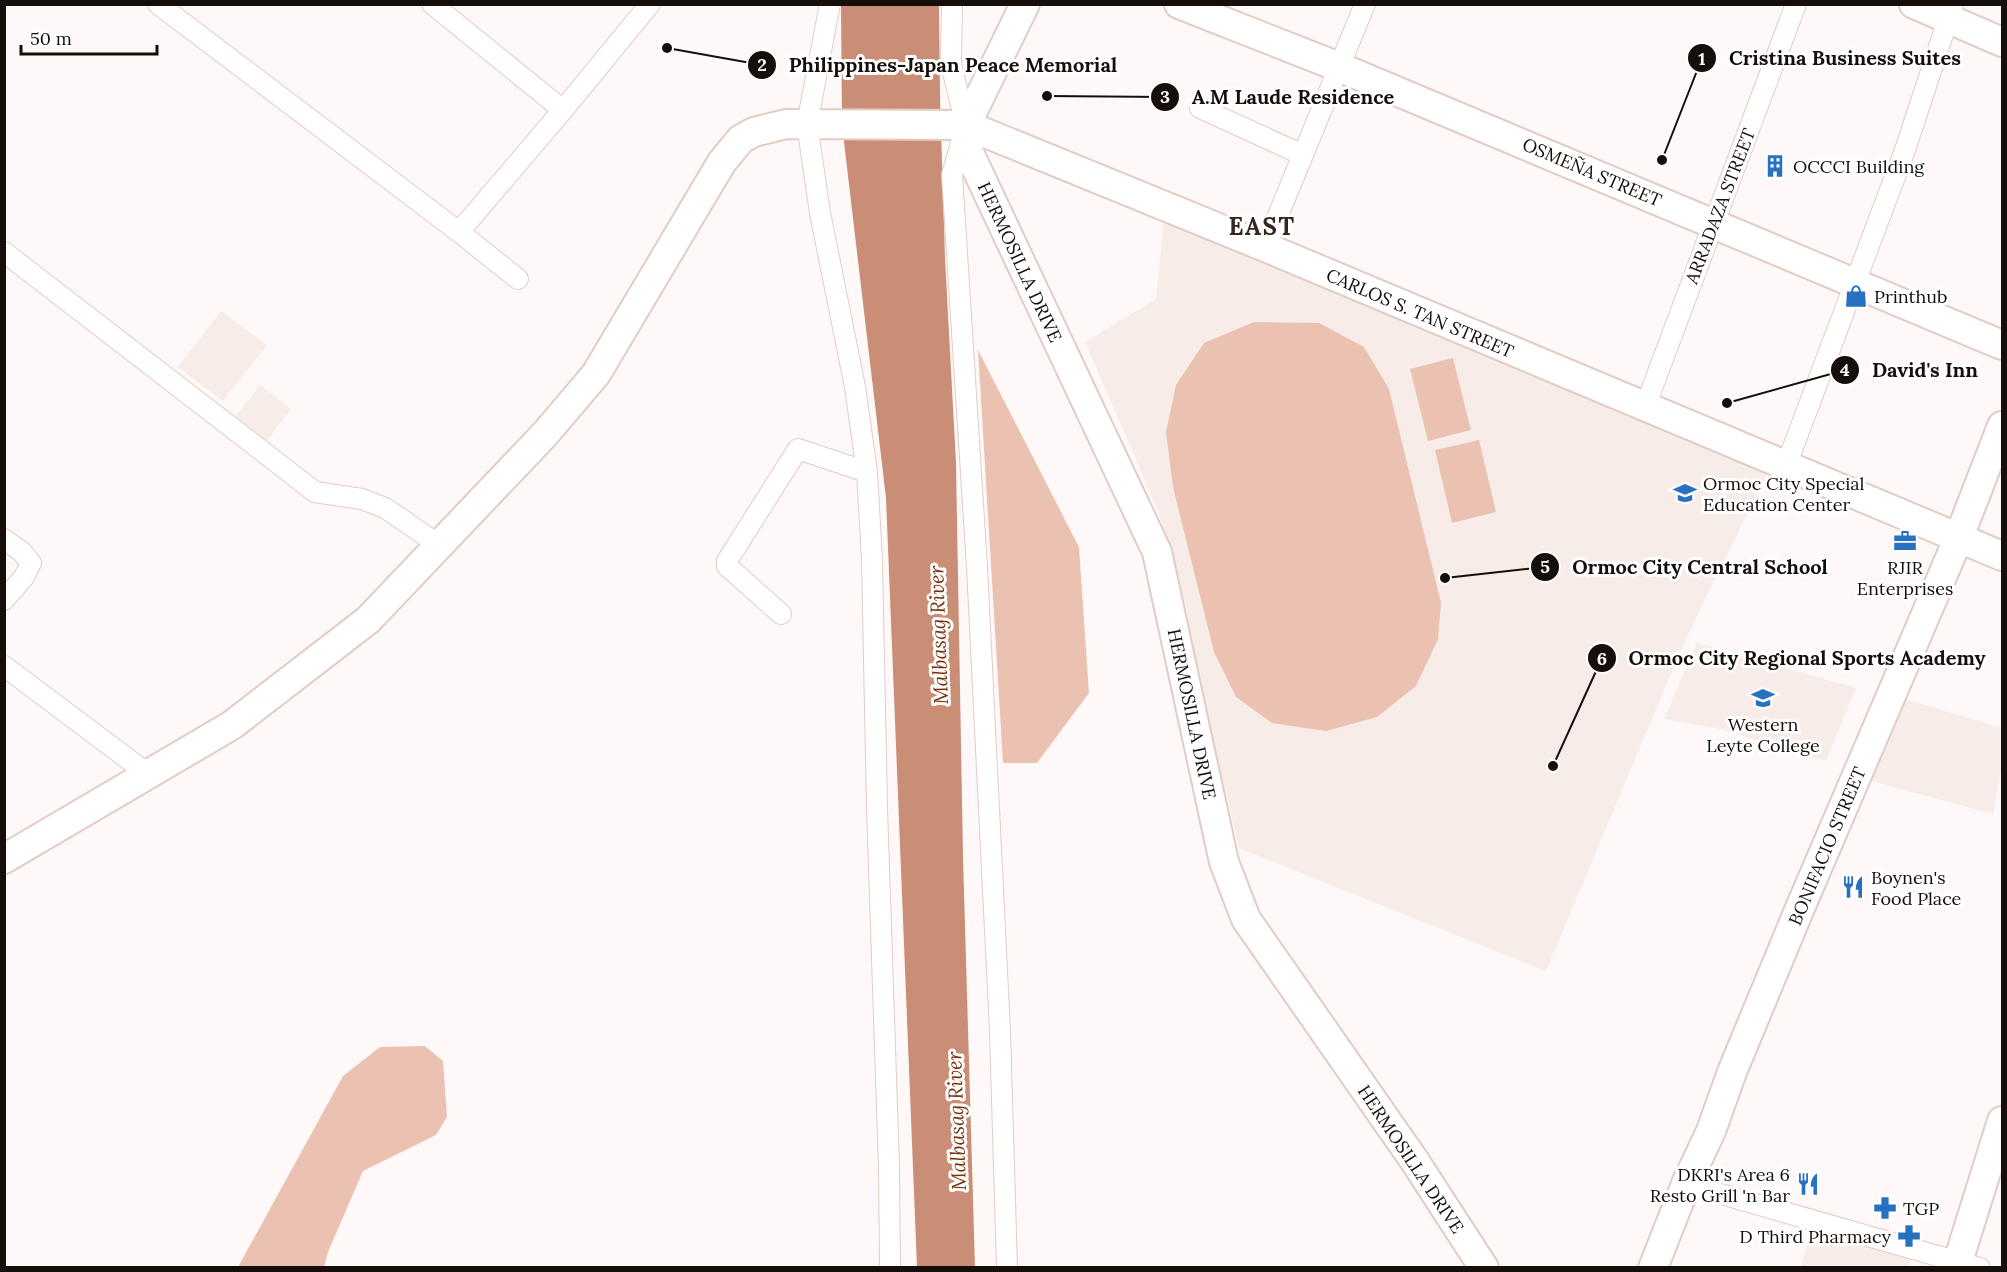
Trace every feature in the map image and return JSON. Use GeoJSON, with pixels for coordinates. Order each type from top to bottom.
{"type":"FeatureCollection","features":[{"type":"Feature","properties":{"kind":"street"},"geometry":{"type":"LineString","coordinates":[[158,4],[518,279]]}},
{"type":"Feature","properties":{"kind":"street"},"geometry":{"type":"LineString","coordinates":[[432,4],[563,110]]}},
{"type":"Feature","properties":{"kind":"street"},"geometry":{"type":"LineString","coordinates":[[459,232],[650,4]]}},
{"type":"Feature","properties":{"kind":"street"},"geometry":{"type":"LineString","coordinates":[[830,4],[817,124],[820,213],[855,387],[867,472],[872,560],[877,820],[889,1155],[890,1268]]}},
{"type":"Feature","properties":{"kind":"street"},"geometry":{"type":"LineString","coordinates":[[952,4],[951,64],[955,125],[952,175],[978,579],[1000,1031],[1007,1268]]}},
{"type":"Feature","properties":{"kind":"street"},"geometry":{"type":"LineString","coordinates":[[955,125],[1025,4]]}},
{"type":"Feature","properties":{"kind":"street","name":"OSMEÑA STREET"},"geometry":{"type":"LineString","coordinates":[[1179,4],[1339,67],[2002,345]]}},
{"type":"Feature","properties":{"kind":"street"},"geometry":{"type":"LineString","coordinates":[[1265,247],[1365,4]]}},
{"type":"Feature","properties":{"kind":"street","name":"ARRADAZA STREET"},"geometry":{"type":"LineString","coordinates":[[1645,407],[1796,4]]}},
{"type":"Feature","properties":{"kind":"street"},"geometry":{"type":"LineString","coordinates":[[1914,4],[1951,12],[2002,42]]}},
{"type":"Feature","properties":{"kind":"street"},"geometry":{"type":"LineString","coordinates":[[1786,466],[1905,150],[1951,12]]}},
{"type":"Feature","properties":{"kind":"street"},"geometry":{"type":"LineString","coordinates":[[1200,108],[1303,155]]}},
{"type":"Feature","properties":{"kind":"street","name":"CARLOS S. TAN STREET"},"geometry":{"type":"LineString","coordinates":[[4,859],[232,724],[368,620],[545,434],[596,374],[722,162],[732,149],[741,139],[754,132],[786,124],[955,125],[1265,247],[2002,556]]}},
{"type":"Feature","properties":{"kind":"street","name":"HERMOSILLA DRIVE"},"geometry":{"type":"LineString","coordinates":[[955,125],[966,142],[971,157],[1157,552],[1224,862],[1246,919],[1414,1160],[1484,1268]]}},
{"type":"Feature","properties":{"kind":"street"},"geometry":{"type":"LineString","coordinates":[[4,252],[315,492],[362,499],[385,508],[439,545]]}},
{"type":"Feature","properties":{"kind":"street","name":"BONIFACIO STREET"},"geometry":{"type":"LineString","coordinates":[[1653,1268],[1686,1184],[1711,1131],[1732,1072],[1800,908],[1959,537],[2002,426]]}},
{"type":"Feature","properties":{"kind":"street"},"geometry":{"type":"LineString","coordinates":[[781,614],[727,566],[727,561],[798,449],[867,472]]}},
{"type":"Feature","properties":{"kind":"street"},"geometry":{"type":"LineString","coordinates":[[4,539],[22,552],[31,563],[24,577],[4,600]]}},
{"type":"Feature","properties":{"kind":"street"},"geometry":{"type":"LineString","coordinates":[[4,666],[148,774]]}},
{"type":"Feature","properties":{"kind":"street"},"geometry":{"type":"LineString","coordinates":[[1686,1184],[1965,1265],[2002,1121]]}},
{"type":"Feature","properties":{"kind":"shaded area"},"geometry":{"type":"Polygon","coordinates":[[[1164,216],[1770,467],[1684,643],[1546,971],[1239,848],[1159,513],[1085,342],[1156,299],[1164,216]]]}},
{"type":"Feature","properties":{"kind":"shaded area"},"geometry":{"type":"Polygon","coordinates":[[[221,311],[267,345],[223,401],[178,367],[221,311]]]}},
{"type":"Feature","properties":{"kind":"shaded area"},"geometry":{"type":"Polygon","coordinates":[[[1254,322],[1319,323],[1364,347],[1389,389],[1441,603],[1438,639],[1416,686],[1377,717],[1326,731],[1272,723],[1236,697],[1214,652],[1173,487],[1166,432],[1176,385],[1204,343],[1254,322]]]}},
{"type":"Feature","properties":{"kind":"shaded area"},"geometry":{"type":"Polygon","coordinates":[[[978,350],[1079,547],[1089,693],[1037,763],[1003,763],[978,350]]]}},
{"type":"Feature","properties":{"kind":"shaded area"},"geometry":{"type":"Polygon","coordinates":[[[1453,358],[1471,430],[1428,441],[1410,369],[1453,358]]]}},
{"type":"Feature","properties":{"kind":"shaded area"},"geometry":{"type":"Polygon","coordinates":[[[260,385],[291,409],[267,441],[235,417],[260,385]]]}},
{"type":"Feature","properties":{"kind":"shaded area"},"geometry":{"type":"Polygon","coordinates":[[[1479,440],[1496,512],[1452,523],[1435,450],[1479,440]]]}},
{"type":"Feature","properties":{"kind":"shaded area","name":"Western Leyte College"},"geometry":{"type":"Polygon","coordinates":[[[1697,643],[1856,688],[1826,761],[1716,728],[1664,719],[1697,643]]]}},
{"type":"Feature","properties":{"kind":"shaded area","name":"Western Leyte College"},"geometry":{"type":"Polygon","coordinates":[[[1895,696],[2002,728],[2002,766],[1993,814],[1860,778],[1895,696]]]}},
{"type":"Feature","properties":{"kind":"shaded area"},"geometry":{"type":"Polygon","coordinates":[[[425,1046],[443,1061],[447,1117],[436,1135],[363,1171],[328,1252],[324,1267],[238,1267],[343,1076],[380,1047],[425,1046]]]}},
{"type":"Feature","properties":{"kind":"shaded area"},"geometry":{"type":"Polygon","coordinates":[[[1812,1228],[1911,1259],[1908,1267],[1800,1268],[1812,1228]]]}},
{"type":"Feature","properties":{"kind":"water","name":"Malbasag River"},"geometry":{"type":"Polygon","coordinates":[[[841,5],[939,5],[945,258],[956,463],[963,857],[975,1267],[917,1267],[886,498],[842,125],[841,5]]]}},
{"type":"Feature","properties":{"kind":"place","name":"Philippines-Japan Peace Memorial"},"geometry":{"type":"Point","coordinates":[667,48]}},
{"type":"Feature","properties":{"kind":"place","name":"A.M Laude Residence"},"geometry":{"type":"Point","coordinates":[1047,96]}},
{"type":"Feature","properties":{"kind":"place","name":"Cristina Business Suites"},"geometry":{"type":"Point","coordinates":[1662,160]}},
{"type":"Feature","properties":{"kind":"place","name":"OCCCI Building"},"geometry":{"type":"Point","coordinates":[1775,166]}},
{"type":"Feature","properties":{"kind":"place","name":"Printhub"},"geometry":{"type":"Point","coordinates":[1856,296]}},
{"type":"Feature","properties":{"kind":"place","name":"David's Inn"},"geometry":{"type":"Point","coordinates":[1727,403]}},
{"type":"Feature","properties":{"kind":"place","name":"Ormoc City Special Education Center"},"geometry":{"type":"Point","coordinates":[1685,493]}},
{"type":"Feature","properties":{"kind":"place","name":"RJIR Enterprises"},"geometry":{"type":"Point","coordinates":[1905,541]}},
{"type":"Feature","properties":{"kind":"place","name":"Ormoc City Central School"},"geometry":{"type":"Point","coordinates":[1445,578]}},
{"type":"Feature","properties":{"kind":"place","name":"Western Leyte College"},"geometry":{"type":"Point","coordinates":[1763,698]}},
{"type":"Feature","properties":{"kind":"place","name":"Ormoc City Regional Sports Academy"},"geometry":{"type":"Point","coordinates":[1553,766]}},
{"type":"Feature","properties":{"kind":"place","name":"Boynen's Food Place"},"geometry":{"type":"Point","coordinates":[1853,887]}},
{"type":"Feature","properties":{"kind":"place","name":"DKRI's Area 6 Resto Grill 'n Bar"},"geometry":{"type":"Point","coordinates":[1808,1184]}},
{"type":"Feature","properties":{"kind":"place","name":"TGP"},"geometry":{"type":"Point","coordinates":[1885,1208]}},
{"type":"Feature","properties":{"kind":"place","name":"D Third Pharmacy"},"geometry":{"type":"Point","coordinates":[1909,1236]}},
{"type":"Feature","properties":{"kind":"district","name":"EAST"},"geometry":{"type":"Point","coordinates":[1262,226]}}]}
